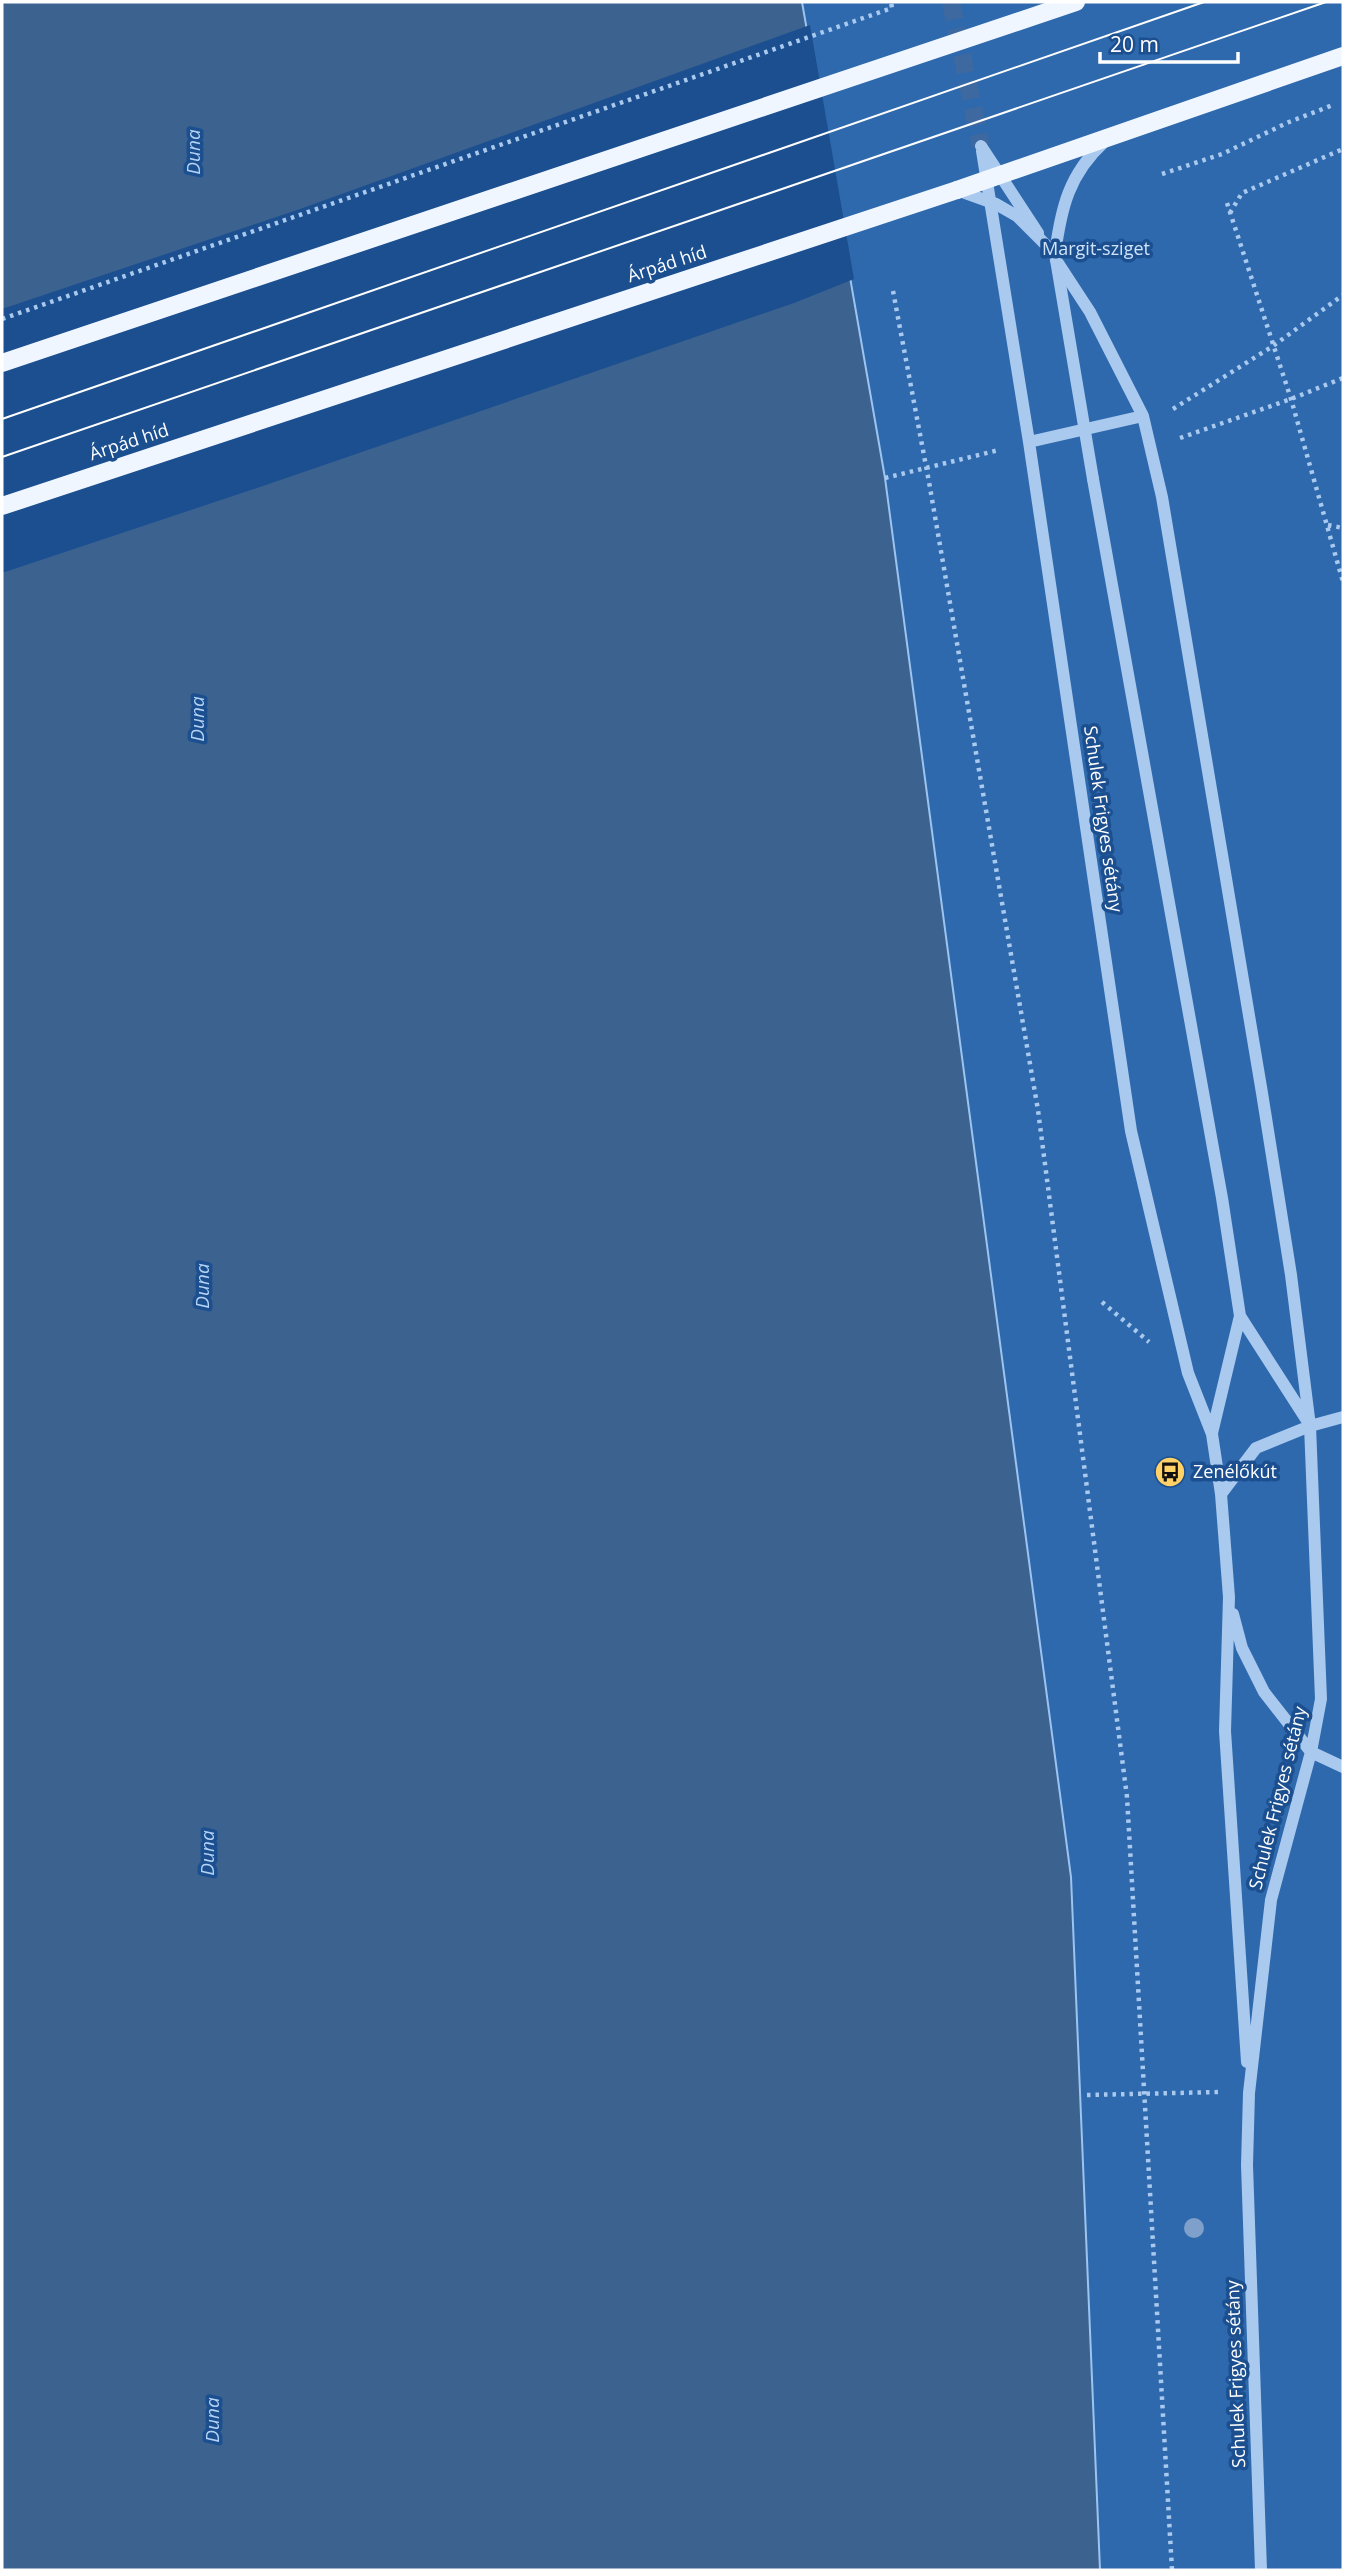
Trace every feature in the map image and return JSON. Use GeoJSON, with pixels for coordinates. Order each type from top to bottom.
{"type":"FeatureCollection","features":[{"type":"Feature","properties":{"kind":"main road"},"geometry":{"type":"LineString","coordinates":[[2,363],[1076,2]]}},
{"type":"Feature","properties":{"kind":"main road","name":"Árpád híd"},"geometry":{"type":"LineString","coordinates":[[2,506],[957,190],[1343,56]]}},
{"type":"Feature","properties":{"kind":"street","name":"Schulek Frigyes sétány"},"geometry":{"type":"LineString","coordinates":[[1113,134],[1089,156],[1073,180],[1060,218],[1055,254],[1222,1198],[1240,1315],[1212,1434]]}},
{"type":"Feature","properties":{"kind":"street","name":"Schulek Frigyes sétány"},"geometry":{"type":"LineString","coordinates":[[1249,2093],[1225,1731],[1229,1597],[1221,1494],[1212,1434],[1188,1373],[1131,1131],[1029,442],[981,146],[1090,312],[1143,416],[1162,497],[1262,1093],[1291,1275],[1310,1426],[1321,1699],[1311,1752],[1271,1900],[1249,2093],[1247,2165],[1261,2570]]}},
{"type":"Feature","properties":{"kind":"street"},"geometry":{"type":"LineString","coordinates":[[957,190],[996,204],[1017,216],[1055,254]]}},
{"type":"Feature","properties":{"kind":"street"},"geometry":{"type":"LineString","coordinates":[[1062,309],[1083,429]]}},
{"type":"Feature","properties":{"kind":"street"},"geometry":{"type":"LineString","coordinates":[[1029,442],[1143,416]]}},
{"type":"Feature","properties":{"kind":"street","name":"Schulek Frigyes sétány"},"geometry":{"type":"LineString","coordinates":[[1240,1315],[1310,1426]]}},
{"type":"Feature","properties":{"kind":"street"},"geometry":{"type":"LineString","coordinates":[[1221,1494],[1256,1448],[1310,1426],[1343,1417]]}},
{"type":"Feature","properties":{"kind":"street"},"geometry":{"type":"LineString","coordinates":[[1229,1597],[1241,1648],[1264,1692],[1311,1752],[1343,1767]]}},
{"type":"Feature","properties":{"kind":"path"},"geometry":{"type":"LineString","coordinates":[[2,319],[892,8],[891,2]]}},
{"type":"Feature","properties":{"kind":"path"},"geometry":{"type":"LineString","coordinates":[[1163,174],[1222,153],[1289,122],[1333,106]]}},
{"type":"Feature","properties":{"kind":"path"},"geometry":{"type":"LineString","coordinates":[[1230,213],[1242,193],[1343,149]]}},
{"type":"Feature","properties":{"kind":"path"},"geometry":{"type":"LineString","coordinates":[[1227,203],[1291,399],[1343,582]]}},
{"type":"Feature","properties":{"kind":"path"},"geometry":{"type":"LineString","coordinates":[[893,291],[927,469],[1038,1110],[1128,1797],[1137,1995],[1172,2570]]}},
{"type":"Feature","properties":{"kind":"path"},"geometry":{"type":"LineString","coordinates":[[1143,416],[1172,410],[1273,346],[1343,295]]}},
{"type":"Feature","properties":{"kind":"path"},"geometry":{"type":"LineString","coordinates":[[1178,438],[1343,378]]}},
{"type":"Feature","properties":{"kind":"path"},"geometry":{"type":"LineString","coordinates":[[885,478],[1029,442]]}},
{"type":"Feature","properties":{"kind":"path"},"geometry":{"type":"LineString","coordinates":[[1328,525],[1343,528]]}},
{"type":"Feature","properties":{"kind":"path"},"geometry":{"type":"LineString","coordinates":[[1102,1302],[1156,1347]]}},
{"type":"Feature","properties":{"kind":"path"},"geometry":{"type":"LineString","coordinates":[[1087,2095],[1193,2091]]}},
{"type":"Feature","properties":{"kind":"green space","name":"Margit-sziget"},"geometry":{"type":"Polygon","coordinates":[[[802,2],[1343,2],[1343,2570],[1100,2570],[1071,1877],[885,478],[802,2]]]}},
{"type":"Feature","properties":{"kind":"water","name":"Duna"},"geometry":{"type":"Polygon","coordinates":[[[2,2],[802,2],[885,478],[1071,1877],[1100,2570],[2,2570],[2,2]]]}},
{"type":"Feature","properties":{"kind":"pier"},"geometry":{"type":"Polygon","coordinates":[[[810,25],[854,279],[794,303],[2,573],[2,309],[300,209],[810,25]]]}},
{"type":"Feature","properties":{"kind":"tunnel"},"geometry":{"type":"LineString","coordinates":[[951,2],[981,146]]}},
{"type":"Feature","properties":{"kind":"tram line"},"geometry":{"type":"LineString","coordinates":[[2,419],[1204,2]]}},
{"type":"Feature","properties":{"kind":"tram line"},"geometry":{"type":"LineString","coordinates":[[2,457],[1326,2]]}},
{"type":"Feature","properties":{"kind":"place","name":"Zenélőkút"},"geometry":{"type":"Point","coordinates":[1170,1472]}}]}
